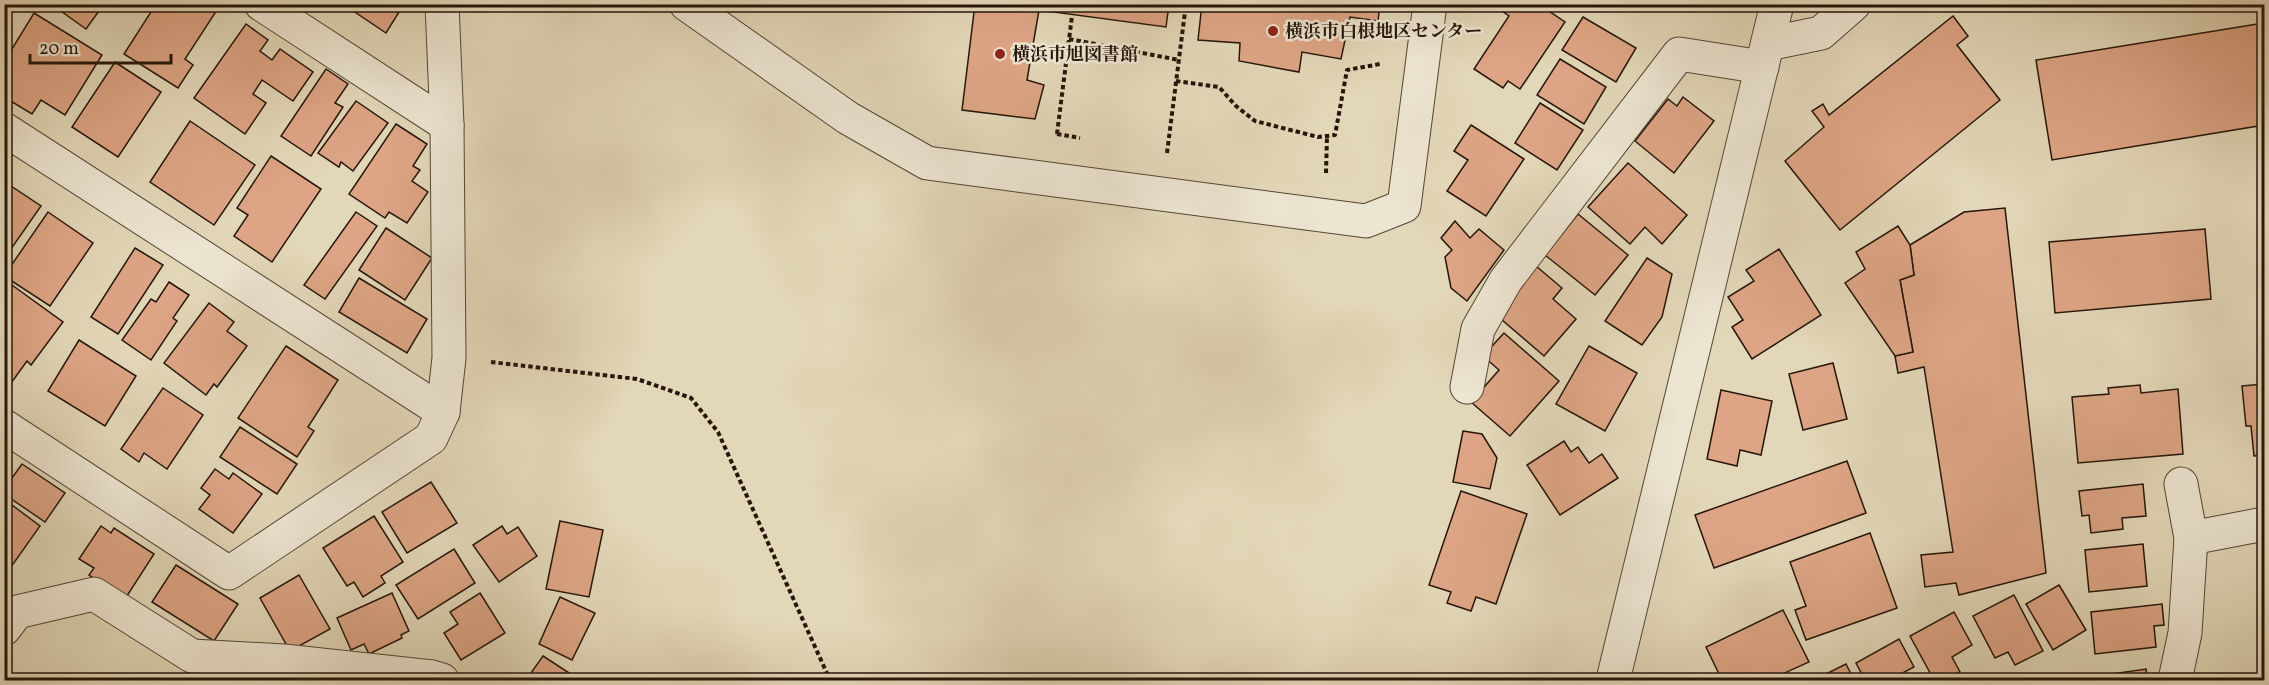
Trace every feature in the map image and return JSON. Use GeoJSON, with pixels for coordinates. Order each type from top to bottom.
{"type":"FeatureCollection","features":[{"type":"Feature","properties":{"kind":"street"},"geometry":{"type":"LineString","coordinates":[[261,4],[447,125]]}},
{"type":"Feature","properties":{"kind":"street"},"geometry":{"type":"LineString","coordinates":[[4,426],[229,573],[430,438],[443,411],[449,358],[447,125],[442,4]]}},
{"type":"Feature","properties":{"kind":"street"},"geometry":{"type":"LineString","coordinates":[[686,4],[848,118],[927,163],[1366,221],[1404,206],[1430,4]]}},
{"type":"Feature","properties":{"kind":"street"},"geometry":{"type":"LineString","coordinates":[[1613,681],[1777,4]]}},
{"type":"Feature","properties":{"kind":"street"},"geometry":{"type":"LineString","coordinates":[[1467,387],[1478,329],[1506,280],[1679,54],[1765,55],[1821,33],[1854,4]]}},
{"type":"Feature","properties":{"kind":"street"},"geometry":{"type":"LineString","coordinates":[[4,129],[443,411]]}},
{"type":"Feature","properties":{"kind":"street"},"geometry":{"type":"LineString","coordinates":[[2175,681],[2185,633],[2191,538],[2181,484]]}},
{"type":"Feature","properties":{"kind":"street"},"geometry":{"type":"LineString","coordinates":[[2191,538],[2265,524]]}},
{"type":"Feature","properties":{"kind":"street"},"geometry":{"type":"LineString","coordinates":[[4,629],[17,612],[94,594],[192,656],[284,661],[432,677],[442,681]]}},
{"type":"Feature","properties":{"kind":"path"},"geometry":{"type":"LineString","coordinates":[[1156,154],[1167,156],[1186,4]]}},
{"type":"Feature","properties":{"kind":"path"},"geometry":{"type":"LineString","coordinates":[[1050,179],[1072,16]]}},
{"type":"Feature","properties":{"kind":"path"},"geometry":{"type":"LineString","coordinates":[[1069,39],[1179,60]]}},
{"type":"Feature","properties":{"kind":"path"},"geometry":{"type":"LineString","coordinates":[[1176,81],[1219,87],[1236,106],[1255,121],[1318,136],[1327,136],[1335,135],[1347,70],[1388,63]]}},
{"type":"Feature","properties":{"kind":"path"},"geometry":{"type":"LineString","coordinates":[[1057,134],[1090,140]]}},
{"type":"Feature","properties":{"kind":"path"},"geometry":{"type":"LineString","coordinates":[[1326,180],[1327,136]]}},
{"type":"Feature","properties":{"kind":"path"},"geometry":{"type":"LineString","coordinates":[[449,358],[637,379],[691,398],[718,432],[831,681]]}},
{"type":"Feature","properties":{"kind":"building"},"geometry":{"type":"Polygon","coordinates":[[[51,4],[104,4],[86,29],[51,4]]]}},
{"type":"Feature","properties":{"kind":"building"},"geometry":{"type":"Polygon","coordinates":[[[156,4],[202,4],[215,13],[185,59],[193,65],[178,88],[124,54],[156,4]]]}},
{"type":"Feature","properties":{"kind":"building"},"geometry":{"type":"Polygon","coordinates":[[[343,4],[404,4],[386,33],[343,4]]]}},
{"type":"Feature","properties":{"kind":"building","name":"横浜市旭図書館"},"geometry":{"type":"Polygon","coordinates":[[[975,4],[1169,4],[1166,27],[1039,10],[1027,80],[1044,85],[1035,119],[962,110],[975,4]]]}},
{"type":"Feature","properties":{"kind":"building","name":"横浜市白根地区センター"},"geometry":{"type":"Polygon","coordinates":[[[1202,4],[1380,4],[1378,21],[1350,17],[1341,59],[1302,52],[1299,72],[1239,61],[1240,43],[1198,40],[1202,4]]]}},
{"type":"Feature","properties":{"kind":"building"},"geometry":{"type":"Polygon","coordinates":[[[1492,4],[1545,4],[1543,7],[1565,22],[1520,89],[1508,81],[1503,88],[1474,69],[1509,16],[1492,4]]]}},
{"type":"Feature","properties":{"kind":"building"},"geometry":{"type":"Polygon","coordinates":[[[34,13],[102,55],[65,115],[41,100],[32,114],[4,97],[4,62],[34,13]]]}},
{"type":"Feature","properties":{"kind":"building"},"geometry":{"type":"Polygon","coordinates":[[[1953,16],[1968,36],[1957,45],[2000,100],[1840,230],[1785,161],[1824,127],[1812,111],[1823,104],[1829,115],[1953,16]]]}},
{"type":"Feature","properties":{"kind":"building"},"geometry":{"type":"Polygon","coordinates":[[[1583,17],[1636,48],[1616,82],[1562,50],[1583,17]]]}},
{"type":"Feature","properties":{"kind":"building"},"geometry":{"type":"Polygon","coordinates":[[[2264,23],[2264,125],[2052,160],[2036,60],[2264,23]]]}},
{"type":"Feature","properties":{"kind":"building"},"geometry":{"type":"Polygon","coordinates":[[[246,24],[268,40],[260,51],[272,60],[280,49],[313,72],[293,101],[262,80],[253,94],[266,103],[245,134],[194,98],[246,24]]]}},
{"type":"Feature","properties":{"kind":"building"},"geometry":{"type":"Polygon","coordinates":[[[1560,59],[1606,87],[1584,124],[1537,95],[1560,59]]]}},
{"type":"Feature","properties":{"kind":"building"},"geometry":{"type":"Polygon","coordinates":[[[115,62],[161,92],[118,157],[72,127],[115,62]]]}},
{"type":"Feature","properties":{"kind":"building"},"geometry":{"type":"Polygon","coordinates":[[[326,69],[348,84],[335,103],[343,107],[311,156],[281,136],[326,69]]]}},
{"type":"Feature","properties":{"kind":"building"},"geometry":{"type":"Polygon","coordinates":[[[1683,97],[1714,121],[1674,173],[1635,141],[1668,99],[1677,106],[1683,97]]]}},
{"type":"Feature","properties":{"kind":"building"},"geometry":{"type":"Polygon","coordinates":[[[356,101],[388,123],[353,171],[341,162],[339,167],[318,153],[356,101]]]}},
{"type":"Feature","properties":{"kind":"building"},"geometry":{"type":"Polygon","coordinates":[[[1540,103],[1583,130],[1557,170],[1515,143],[1540,103]]]}},
{"type":"Feature","properties":{"kind":"building"},"geometry":{"type":"Polygon","coordinates":[[[190,121],[255,165],[214,225],[150,182],[190,121]]]}},
{"type":"Feature","properties":{"kind":"building"},"geometry":{"type":"Polygon","coordinates":[[[396,124],[427,144],[413,166],[420,170],[412,181],[428,192],[407,223],[389,212],[385,218],[349,194],[396,124]]]}},
{"type":"Feature","properties":{"kind":"building"},"geometry":{"type":"Polygon","coordinates":[[[1471,125],[1524,159],[1486,216],[1447,191],[1468,160],[1454,151],[1471,125]]]}},
{"type":"Feature","properties":{"kind":"building"},"geometry":{"type":"Polygon","coordinates":[[[271,156],[321,189],[272,262],[234,236],[248,215],[237,208],[271,156]]]}},
{"type":"Feature","properties":{"kind":"building"},"geometry":{"type":"Polygon","coordinates":[[[1628,163],[1687,215],[1662,244],[1645,227],[1630,244],[1588,207],[1628,163]]]}},
{"type":"Feature","properties":{"kind":"building"},"geometry":{"type":"Polygon","coordinates":[[[5,182],[41,206],[4,259],[4,184],[5,182]]]}},
{"type":"Feature","properties":{"kind":"building"},"geometry":{"type":"Polygon","coordinates":[[[2005,208],[2046,573],[1959,595],[1956,583],[1925,587],[1921,555],[1953,552],[1924,367],[1898,373],[1895,356],[1913,352],[1900,280],[1914,275],[1910,245],[1964,212],[2005,208]]]}},
{"type":"Feature","properties":{"kind":"building"},"geometry":{"type":"Polygon","coordinates":[[[48,212],[93,243],[50,306],[4,276],[48,212]]]}},
{"type":"Feature","properties":{"kind":"building"},"geometry":{"type":"Polygon","coordinates":[[[356,212],[377,226],[325,299],[304,285],[356,212]]]}},
{"type":"Feature","properties":{"kind":"building"},"geometry":{"type":"Polygon","coordinates":[[[1578,214],[1628,255],[1595,295],[1545,255],[1578,214]]]}},
{"type":"Feature","properties":{"kind":"building"},"geometry":{"type":"Polygon","coordinates":[[[1455,221],[1470,238],[1479,229],[1504,250],[1467,301],[1451,288],[1445,257],[1452,250],[1441,238],[1455,221]]]}},
{"type":"Feature","properties":{"kind":"building"},"geometry":{"type":"Polygon","coordinates":[[[1898,226],[1910,245],[1914,275],[1900,280],[1913,352],[1895,356],[1845,283],[1865,269],[1856,252],[1898,226]]]}},
{"type":"Feature","properties":{"kind":"building"},"geometry":{"type":"Polygon","coordinates":[[[386,228],[432,258],[405,300],[359,270],[386,228]]]}},
{"type":"Feature","properties":{"kind":"building"},"geometry":{"type":"Polygon","coordinates":[[[2205,229],[2211,299],[2055,313],[2049,242],[2205,229]]]}},
{"type":"Feature","properties":{"kind":"building"},"geometry":{"type":"Polygon","coordinates":[[[135,248],[163,265],[118,334],[91,317],[135,248]]]}},
{"type":"Feature","properties":{"kind":"building"},"geometry":{"type":"Polygon","coordinates":[[[1779,249],[1821,315],[1752,359],[1732,327],[1743,320],[1728,297],[1754,281],[1746,270],[1779,249]]]}},
{"type":"Feature","properties":{"kind":"building"},"geometry":{"type":"Polygon","coordinates":[[[1647,258],[1672,274],[1662,317],[1642,345],[1605,321],[1647,258]]]}},
{"type":"Feature","properties":{"kind":"building"},"geometry":{"type":"Polygon","coordinates":[[[1536,266],[1562,288],[1553,299],[1576,319],[1544,356],[1495,314],[1536,266]]]}},
{"type":"Feature","properties":{"kind":"building"},"geometry":{"type":"Polygon","coordinates":[[[359,278],[427,319],[407,353],[339,312],[359,278]]]}},
{"type":"Feature","properties":{"kind":"building"},"geometry":{"type":"Polygon","coordinates":[[[5,280],[63,322],[31,365],[27,361],[9,386],[4,383],[5,280]]]}},
{"type":"Feature","properties":{"kind":"building"},"geometry":{"type":"Polygon","coordinates":[[[169,282],[189,295],[173,318],[177,321],[151,360],[122,340],[151,299],[156,302],[169,282]]]}},
{"type":"Feature","properties":{"kind":"building"},"geometry":{"type":"Polygon","coordinates":[[[209,303],[234,322],[227,331],[247,346],[217,387],[214,384],[206,395],[164,363],[209,303]]]}},
{"type":"Feature","properties":{"kind":"building"},"geometry":{"type":"Polygon","coordinates":[[[1504,333],[1559,381],[1510,436],[1471,402],[1499,370],[1483,356],[1504,333]]]}},
{"type":"Feature","properties":{"kind":"building"},"geometry":{"type":"Polygon","coordinates":[[[79,340],[136,376],[105,426],[48,391],[79,340]]]}},
{"type":"Feature","properties":{"kind":"building"},"geometry":{"type":"Polygon","coordinates":[[[286,346],[338,380],[308,427],[314,431],[297,457],[238,418],[286,346]]]}},
{"type":"Feature","properties":{"kind":"building"},"geometry":{"type":"Polygon","coordinates":[[[1589,346],[1637,373],[1605,431],[1556,404],[1589,346]]]}},
{"type":"Feature","properties":{"kind":"building"},"geometry":{"type":"Polygon","coordinates":[[[1833,363],[1847,419],[1803,430],[1789,374],[1833,363]]]}},
{"type":"Feature","properties":{"kind":"building"},"geometry":{"type":"Polygon","coordinates":[[[2264,384],[2264,455],[2254,456],[2251,426],[2246,426],[2242,386],[2264,384]]]}},
{"type":"Feature","properties":{"kind":"building"},"geometry":{"type":"Polygon","coordinates":[[[2140,385],[2141,393],[2178,389],[2183,454],[2078,463],[2072,397],[2109,394],[2108,388],[2140,385]]]}},
{"type":"Feature","properties":{"kind":"building"},"geometry":{"type":"Polygon","coordinates":[[[163,388],[203,415],[167,469],[144,453],[139,462],[121,449],[163,388]]]}},
{"type":"Feature","properties":{"kind":"building"},"geometry":{"type":"Polygon","coordinates":[[[1721,390],[1772,401],[1761,455],[1740,450],[1737,466],[1707,459],[1721,390]]]}},
{"type":"Feature","properties":{"kind":"building"},"geometry":{"type":"Polygon","coordinates":[[[240,427],[297,464],[277,494],[220,457],[240,427]]]}},
{"type":"Feature","properties":{"kind":"building"},"geometry":{"type":"Polygon","coordinates":[[[1463,431],[1482,434],[1497,458],[1490,489],[1453,482],[1463,431]]]}},
{"type":"Feature","properties":{"kind":"building"},"geometry":{"type":"Polygon","coordinates":[[[1564,441],[1571,452],[1578,447],[1589,463],[1602,454],[1618,478],[1560,515],[1527,465],[1564,441]]]}},
{"type":"Feature","properties":{"kind":"building"},"geometry":{"type":"Polygon","coordinates":[[[1847,461],[1866,513],[1714,568],[1695,515],[1847,461]]]}},
{"type":"Feature","properties":{"kind":"building"},"geometry":{"type":"Polygon","coordinates":[[[22,464],[65,493],[45,522],[4,494],[4,489],[22,464]]]}},
{"type":"Feature","properties":{"kind":"building"},"geometry":{"type":"Polygon","coordinates":[[[215,469],[229,479],[233,473],[262,494],[233,533],[199,509],[210,495],[201,488],[215,469]]]}},
{"type":"Feature","properties":{"kind":"building"},"geometry":{"type":"Polygon","coordinates":[[[431,482],[457,523],[407,553],[382,512],[431,482]]]}},
{"type":"Feature","properties":{"kind":"building"},"geometry":{"type":"Polygon","coordinates":[[[2143,484],[2146,516],[2122,518],[2123,529],[2091,533],[2089,515],[2082,516],[2079,491],[2143,484]]]}},
{"type":"Feature","properties":{"kind":"building"},"geometry":{"type":"Polygon","coordinates":[[[1461,491],[1527,514],[1496,604],[1476,597],[1471,611],[1447,603],[1451,592],[1429,585],[1461,491]]]}},
{"type":"Feature","properties":{"kind":"building"},"geometry":{"type":"Polygon","coordinates":[[[12,505],[40,526],[11,567],[4,562],[4,516],[12,505]]]}},
{"type":"Feature","properties":{"kind":"building"},"geometry":{"type":"Polygon","coordinates":[[[374,516],[403,562],[381,576],[385,583],[363,597],[354,582],[347,586],[323,548],[374,516]]]}},
{"type":"Feature","properties":{"kind":"building"},"geometry":{"type":"Polygon","coordinates":[[[560,521],[603,530],[589,597],[546,589],[560,521]]]}},
{"type":"Feature","properties":{"kind":"building"},"geometry":{"type":"Polygon","coordinates":[[[101,526],[111,533],[114,528],[154,554],[125,599],[89,575],[94,568],[79,559],[101,526]]]}},
{"type":"Feature","properties":{"kind":"building"},"geometry":{"type":"Polygon","coordinates":[[[502,526],[507,534],[518,527],[537,556],[499,582],[473,545],[502,526]]]}},
{"type":"Feature","properties":{"kind":"building"},"geometry":{"type":"Polygon","coordinates":[[[1870,533],[1897,608],[1806,640],[1795,610],[1806,606],[1790,562],[1870,533]]]}},
{"type":"Feature","properties":{"kind":"building"},"geometry":{"type":"Polygon","coordinates":[[[2143,544],[2147,586],[2089,592],[2085,550],[2143,544]]]}},
{"type":"Feature","properties":{"kind":"building"},"geometry":{"type":"Polygon","coordinates":[[[454,549],[475,583],[418,619],[396,585],[454,549]]]}},
{"type":"Feature","properties":{"kind":"building"},"geometry":{"type":"Polygon","coordinates":[[[176,565],[238,604],[214,641],[152,602],[176,565]]]}},
{"type":"Feature","properties":{"kind":"building"},"geometry":{"type":"Polygon","coordinates":[[[299,575],[330,629],[290,651],[260,598],[299,575]]]}},
{"type":"Feature","properties":{"kind":"building"},"geometry":{"type":"Polygon","coordinates":[[[2059,585],[2086,630],[2053,650],[2026,604],[2059,585]]]}},
{"type":"Feature","properties":{"kind":"building"},"geometry":{"type":"Polygon","coordinates":[[[392,593],[409,631],[401,635],[402,638],[369,654],[364,644],[351,650],[337,618],[392,593]]]}},
{"type":"Feature","properties":{"kind":"building"},"geometry":{"type":"Polygon","coordinates":[[[480,593],[505,633],[461,660],[444,633],[458,624],[450,612],[480,593]]]}},
{"type":"Feature","properties":{"kind":"building"},"geometry":{"type":"Polygon","coordinates":[[[2014,595],[2043,651],[2015,665],[2008,652],[1995,658],[1973,616],[2014,595]]]}},
{"type":"Feature","properties":{"kind":"building"},"geometry":{"type":"Polygon","coordinates":[[[560,597],[595,613],[572,660],[539,644],[560,597]]]}},
{"type":"Feature","properties":{"kind":"building"},"geometry":{"type":"Polygon","coordinates":[[[2162,604],[2164,625],[2154,626],[2156,647],[2095,654],[2091,612],[2162,604]]]}},
{"type":"Feature","properties":{"kind":"building"},"geometry":{"type":"Polygon","coordinates":[[[1783,610],[1809,662],[1769,680],[1722,680],[1706,647],[1783,610]]]}},
{"type":"Feature","properties":{"kind":"building"},"geometry":{"type":"Polygon","coordinates":[[[1954,612],[1972,645],[1952,657],[1960,672],[1945,680],[1934,680],[1910,636],[1954,612]]]}},
{"type":"Feature","properties":{"kind":"building"},"geometry":{"type":"Polygon","coordinates":[[[1899,639],[1914,667],[1895,677],[1897,680],[1865,680],[1856,663],[1899,639]]]}},
{"type":"Feature","properties":{"kind":"building"},"geometry":{"type":"Polygon","coordinates":[[[543,656],[580,680],[526,680],[543,656]]]}},
{"type":"Feature","properties":{"kind":"building"},"geometry":{"type":"Polygon","coordinates":[[[1846,664],[1854,680],[1814,680],[1846,664]]]}},
{"type":"Feature","properties":{"kind":"building"},"geometry":{"type":"Polygon","coordinates":[[[2146,669],[2147,680],[2091,680],[2090,677],[2146,669]]]}},
{"type":"Feature","properties":{"kind":"place","name":"横浜市白根地区センター"},"geometry":{"type":"Point","coordinates":[1273,31]}},
{"type":"Feature","properties":{"kind":"place","name":"横浜市旭図書館"},"geometry":{"type":"Point","coordinates":[1000,54]}}]}
